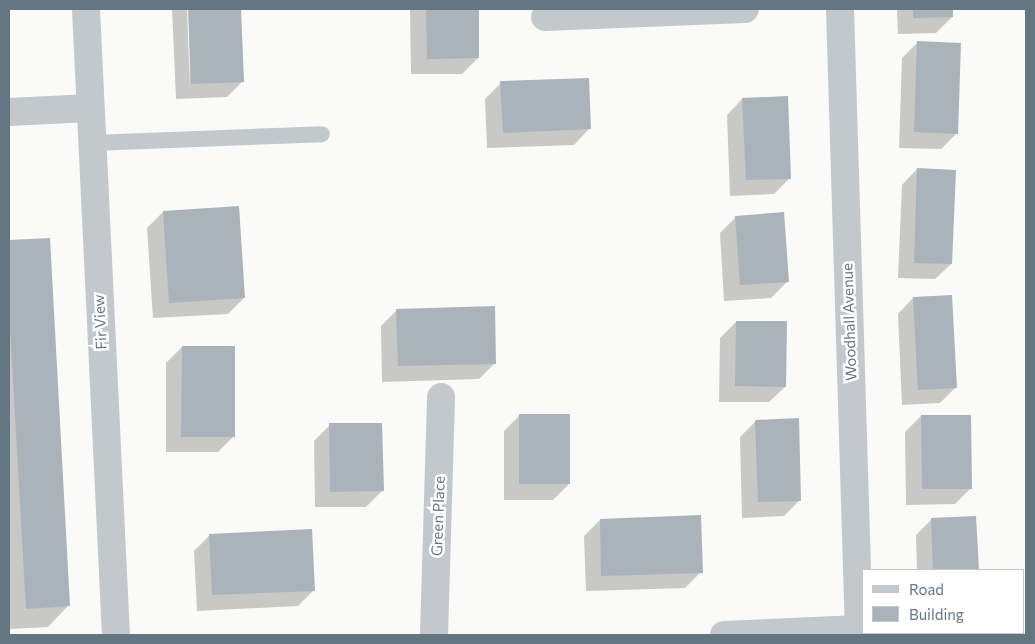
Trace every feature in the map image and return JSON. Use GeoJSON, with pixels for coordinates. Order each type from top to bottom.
{"type":"FeatureCollection","features":[{"type":"Feature","properties":{"kind":"street","name":"Fir View"},"geometry":{"type":"LineString","coordinates":[[86,9],[116,635]]}},
{"type":"Feature","properties":{"kind":"street"},"geometry":{"type":"LineString","coordinates":[[545,18],[746,9]]}},
{"type":"Feature","properties":{"kind":"street","name":"Woodhall Avenue"},"geometry":{"type":"LineString","coordinates":[[840,9],[859,632]]}},
{"type":"Feature","properties":{"kind":"street"},"geometry":{"type":"LineString","coordinates":[[9,112],[90,108]]}},
{"type":"Feature","properties":{"kind":"street","name":"Green Place"},"geometry":{"type":"LineString","coordinates":[[434,635],[442,396]]}},
{"type":"Feature","properties":{"kind":"street"},"geometry":{"type":"LineString","coordinates":[[724,635],[859,632]]}},
{"type":"Feature","properties":{"kind":"lane"},"geometry":{"type":"LineString","coordinates":[[92,143],[322,134]]}},
{"type":"Feature","properties":{"kind":"building"},"geometry":{"type":"Polygon","coordinates":[[[188,9],[241,9],[244,82],[191,84],[188,9]]]}},
{"type":"Feature","properties":{"kind":"building"},"geometry":{"type":"Polygon","coordinates":[[[426,9],[479,9],[479,58],[427,59],[426,9]]]}},
{"type":"Feature","properties":{"kind":"building"},"geometry":{"type":"Polygon","coordinates":[[[913,9],[953,9],[953,17],[913,18],[913,9]]]}},
{"type":"Feature","properties":{"kind":"building"},"geometry":{"type":"Polygon","coordinates":[[[917,41],[961,43],[958,134],[914,132],[917,41]]]}},
{"type":"Feature","properties":{"kind":"building"},"geometry":{"type":"Polygon","coordinates":[[[589,78],[591,129],[503,133],[500,81],[589,78]]]}},
{"type":"Feature","properties":{"kind":"building"},"geometry":{"type":"Polygon","coordinates":[[[788,96],[791,179],[746,180],[742,98],[788,96]]]}},
{"type":"Feature","properties":{"kind":"building"},"geometry":{"type":"Polygon","coordinates":[[[917,168],[956,170],[952,264],[914,263],[917,168]]]}},
{"type":"Feature","properties":{"kind":"building"},"geometry":{"type":"Polygon","coordinates":[[[239,206],[245,298],[169,303],[163,211],[239,206]]]}},
{"type":"Feature","properties":{"kind":"building"},"geometry":{"type":"Polygon","coordinates":[[[784,212],[789,282],[740,285],[735,216],[784,212]]]}},
{"type":"Feature","properties":{"kind":"building"},"geometry":{"type":"Polygon","coordinates":[[[50,238],[70,606],[26,609],[9,310],[9,240],[50,238]]]}},
{"type":"Feature","properties":{"kind":"building"},"geometry":{"type":"Polygon","coordinates":[[[952,295],[957,388],[918,390],[913,297],[952,295]]]}},
{"type":"Feature","properties":{"kind":"building"},"geometry":{"type":"Polygon","coordinates":[[[495,306],[496,364],[398,366],[396,309],[495,306]]]}},
{"type":"Feature","properties":{"kind":"building"},"geometry":{"type":"Polygon","coordinates":[[[736,321],[787,321],[786,387],[735,386],[736,321]]]}},
{"type":"Feature","properties":{"kind":"building"},"geometry":{"type":"Polygon","coordinates":[[[182,346],[235,346],[235,437],[181,437],[182,346]]]}},
{"type":"Feature","properties":{"kind":"building"},"geometry":{"type":"Polygon","coordinates":[[[519,414],[570,414],[570,484],[519,484],[519,414]]]}},
{"type":"Feature","properties":{"kind":"building"},"geometry":{"type":"Polygon","coordinates":[[[921,415],[971,415],[972,489],[922,489],[921,415]]]}},
{"type":"Feature","properties":{"kind":"building"},"geometry":{"type":"Polygon","coordinates":[[[799,418],[801,501],[758,502],[755,420],[799,418]]]}},
{"type":"Feature","properties":{"kind":"building"},"geometry":{"type":"Polygon","coordinates":[[[329,423],[382,423],[384,491],[330,492],[329,423]]]}},
{"type":"Feature","properties":{"kind":"building"},"geometry":{"type":"Polygon","coordinates":[[[701,515],[703,573],[601,576],[600,519],[701,515]]]}},
{"type":"Feature","properties":{"kind":"building"},"geometry":{"type":"Polygon","coordinates":[[[976,516],[979,569],[933,569],[931,518],[976,516]]]}},
{"type":"Feature","properties":{"kind":"building"},"geometry":{"type":"Polygon","coordinates":[[[312,529],[315,591],[212,595],[209,534],[312,529]]]}}]}
